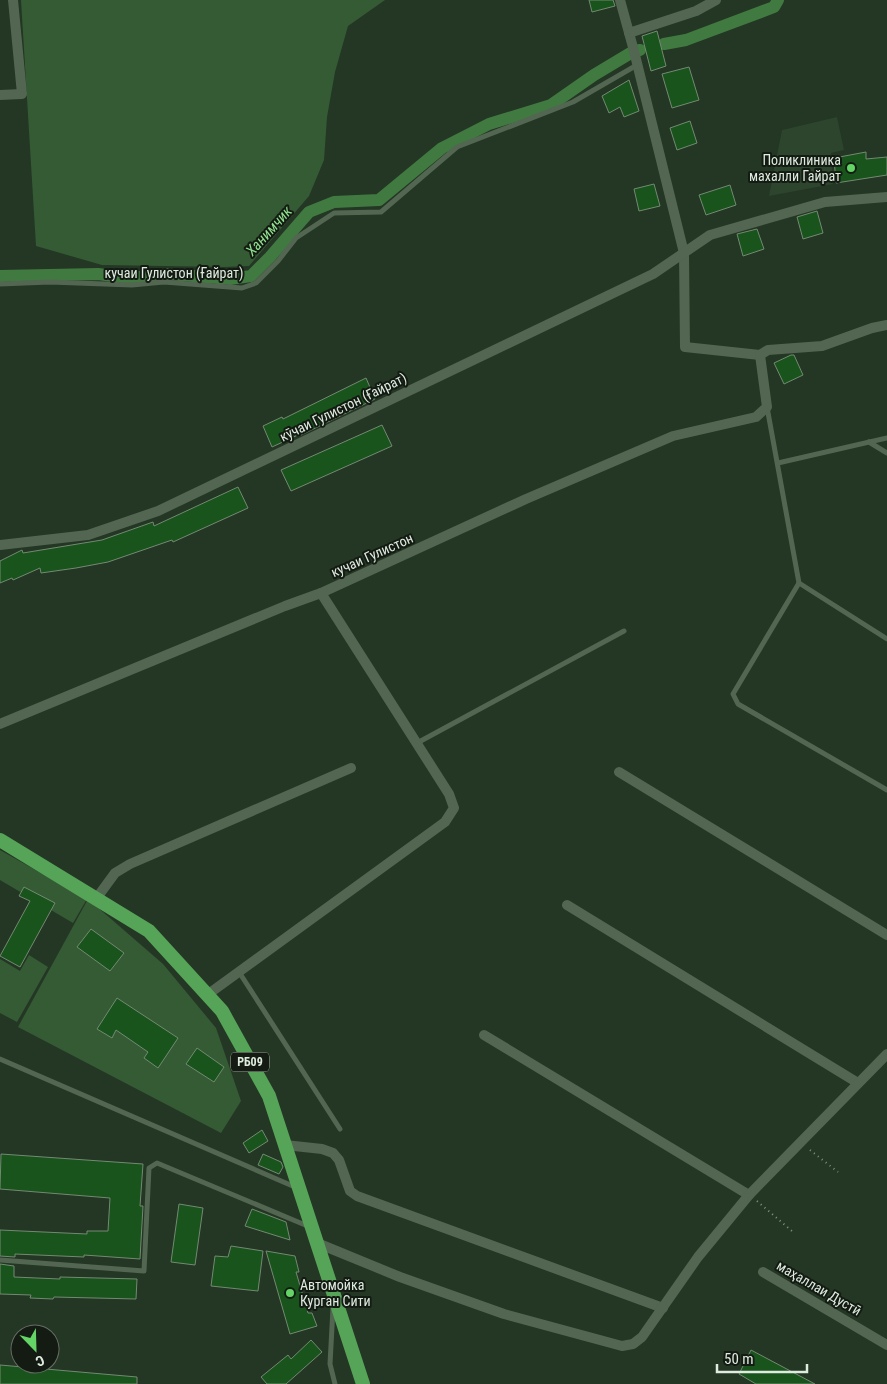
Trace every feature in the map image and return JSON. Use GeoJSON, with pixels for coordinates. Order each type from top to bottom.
{"type":"FeatureCollection","features":[{"type":"Feature","properties":{"kind":"highway","name":"РБ09"},"geometry":{"type":"LineString","coordinates":[[0,840],[149,931],[222,1011],[268,1096],[363,1384]]}},
{"type":"Feature","properties":{"kind":"street"},"geometry":{"type":"LineString","coordinates":[[0,95],[22,94],[14,0]]}},
{"type":"Feature","properties":{"kind":"street"},"geometry":{"type":"LineString","coordinates":[[620,0],[684,253],[685,347],[760,355],[768,350],[822,346],[872,328],[887,325]]}},
{"type":"Feature","properties":{"kind":"street"},"geometry":{"type":"LineString","coordinates":[[629,35],[696,11],[716,0]]}},
{"type":"Feature","properties":{"kind":"street","name":"кӯчаи Гулистон (Ғайрат)"},"geometry":{"type":"LineString","coordinates":[[0,545],[88,535],[158,511],[653,274],[710,235],[825,202],[887,197]]}},
{"type":"Feature","properties":{"kind":"street"},"geometry":{"type":"LineString","coordinates":[[760,355],[767,407]]}},
{"type":"Feature","properties":{"kind":"street","name":"кучаи Гулистон"},"geometry":{"type":"LineString","coordinates":[[0,724],[285,606],[321,593],[673,436],[756,417],[767,407]]}},
{"type":"Feature","properties":{"kind":"street"},"geometry":{"type":"LineString","coordinates":[[207,995],[445,822],[454,808],[449,794],[321,593]]}},
{"type":"Feature","properties":{"kind":"street"},"geometry":{"type":"LineString","coordinates":[[96,899],[115,873],[130,864],[351,768]]}},
{"type":"Feature","properties":{"kind":"street"},"geometry":{"type":"LineString","coordinates":[[619,772],[887,935]]}},
{"type":"Feature","properties":{"kind":"street"},"geometry":{"type":"LineString","coordinates":[[567,906],[858,1083]]}},
{"type":"Feature","properties":{"kind":"street"},"geometry":{"type":"LineString","coordinates":[[484,1035],[749,1195]]}},
{"type":"Feature","properties":{"kind":"street"},"geometry":{"type":"LineString","coordinates":[[317,1243],[400,1277],[504,1314],[622,1346],[633,1344],[642,1337],[698,1257],[749,1195],[887,1054]]}},
{"type":"Feature","properties":{"kind":"street"},"geometry":{"type":"LineString","coordinates":[[285,1145],[322,1149],[333,1153],[339,1160],[350,1191],[357,1196],[662,1308]]}},
{"type":"Feature","properties":{"kind":"street","name":"маҳаллаи Дустӣ"},"geometry":{"type":"LineString","coordinates":[[763,1272],[887,1345]]}},
{"type":"Feature","properties":{"kind":"lane","name":"кучаи Гулистон (Ғайрат)"},"geometry":{"type":"LineString","coordinates":[[0,284],[50,282],[132,285],[164,282],[242,288],[256,283],[278,261],[296,238],[334,213],[382,212],[457,147],[573,102],[637,62]]}},
{"type":"Feature","properties":{"kind":"lane"},"geometry":{"type":"LineString","coordinates":[[767,407],[799,583],[733,694],[738,704],[887,790]]}},
{"type":"Feature","properties":{"kind":"lane"},"geometry":{"type":"LineString","coordinates":[[778,463],[887,438]]}},
{"type":"Feature","properties":{"kind":"lane"},"geometry":{"type":"LineString","coordinates":[[868,442],[887,453]]}},
{"type":"Feature","properties":{"kind":"lane"},"geometry":{"type":"LineString","coordinates":[[799,583],[887,639]]}},
{"type":"Feature","properties":{"kind":"lane"},"geometry":{"type":"LineString","coordinates":[[416,743],[624,631]]}},
{"type":"Feature","properties":{"kind":"lane"},"geometry":{"type":"LineString","coordinates":[[239,972],[340,1129]]}},
{"type":"Feature","properties":{"kind":"lane"},"geometry":{"type":"LineString","coordinates":[[0,1059],[300,1189]]}},
{"type":"Feature","properties":{"kind":"lane"},"geometry":{"type":"LineString","coordinates":[[0,1260],[144,1271],[149,1168],[157,1163],[313,1228]]}},
{"type":"Feature","properties":{"kind":"lane"},"geometry":{"type":"LineString","coordinates":[[334,1295],[330,1364],[335,1384]]}},
{"type":"Feature","properties":{"kind":"path"},"geometry":{"type":"LineString","coordinates":[[800,1142],[838,1172]]}},
{"type":"Feature","properties":{"kind":"path"},"geometry":{"type":"LineString","coordinates":[[749,1195],[793,1232]]}},
{"type":"Feature","properties":{"kind":"shaded area"},"geometry":{"type":"Polygon","coordinates":[[[21,0],[385,0],[348,26],[335,72],[327,117],[324,160],[309,196],[249,266],[224,267],[102,265],[36,246],[21,0]]]}},
{"type":"Feature","properties":{"kind":"shaded area"},"geometry":{"type":"Polygon","coordinates":[[[837,117],[844,150],[831,153],[833,184],[769,196],[782,130],[837,117]]]}},
{"type":"Feature","properties":{"kind":"shaded area"},"geometry":{"type":"Polygon","coordinates":[[[0,850],[87,899],[73,923],[0,880],[0,850]]]}},
{"type":"Feature","properties":{"kind":"shaded area"},"geometry":{"type":"Polygon","coordinates":[[[88,899],[163,964],[216,1028],[241,1101],[221,1133],[18,1027],[88,899]]]}},
{"type":"Feature","properties":{"kind":"shaded area"},"geometry":{"type":"Polygon","coordinates":[[[29,955],[48,967],[17,1022],[0,1013],[0,959],[20,971],[29,955]]]}},
{"type":"Feature","properties":{"kind":"building"},"geometry":{"type":"Polygon","coordinates":[[[589,0],[613,0],[615,6],[592,12],[589,0]]]}},
{"type":"Feature","properties":{"kind":"building"},"geometry":{"type":"Polygon","coordinates":[[[657,31],[666,66],[651,71],[642,36],[657,31]]]}},
{"type":"Feature","properties":{"kind":"building"},"geometry":{"type":"Polygon","coordinates":[[[689,67],[699,100],[672,108],[662,74],[689,67]]]}},
{"type":"Feature","properties":{"kind":"building"},"geometry":{"type":"Polygon","coordinates":[[[629,80],[639,111],[624,117],[620,107],[609,113],[602,96],[629,80]]]}},
{"type":"Feature","properties":{"kind":"building"},"geometry":{"type":"Polygon","coordinates":[[[690,121],[697,143],[677,150],[670,128],[690,121]]]}},
{"type":"Feature","properties":{"kind":"building","name":"Поликлиника махалли Гайрат"},"geometry":{"type":"Polygon","coordinates":[[[866,152],[866,159],[887,157],[887,175],[836,183],[834,158],[866,152]]]}},
{"type":"Feature","properties":{"kind":"building"},"geometry":{"type":"Polygon","coordinates":[[[654,184],[660,206],[639,211],[634,189],[654,184]]]}},
{"type":"Feature","properties":{"kind":"building"},"geometry":{"type":"Polygon","coordinates":[[[730,185],[736,205],[706,215],[699,195],[730,185]]]}},
{"type":"Feature","properties":{"kind":"building"},"geometry":{"type":"Polygon","coordinates":[[[817,211],[823,233],[803,239],[797,217],[817,211]]]}},
{"type":"Feature","properties":{"kind":"building"},"geometry":{"type":"Polygon","coordinates":[[[757,229],[764,249],[743,256],[737,234],[757,229]]]}},
{"type":"Feature","properties":{"kind":"building"},"geometry":{"type":"Polygon","coordinates":[[[794,355],[803,375],[784,384],[774,363],[794,355]]]}},
{"type":"Feature","properties":{"kind":"building"},"geometry":{"type":"Polygon","coordinates":[[[366,378],[375,399],[272,447],[263,426],[282,417],[283,419],[366,378]]]}},
{"type":"Feature","properties":{"kind":"building"},"geometry":{"type":"Polygon","coordinates":[[[382,425],[392,446],[291,491],[281,470],[382,425]]]}},
{"type":"Feature","properties":{"kind":"building"},"geometry":{"type":"Polygon","coordinates":[[[238,487],[248,508],[173,542],[172,540],[108,562],[41,573],[40,568],[13,580],[12,578],[0,583],[0,561],[22,550],[23,553],[102,540],[153,522],[154,526],[238,487]]]}},
{"type":"Feature","properties":{"kind":"building"},"geometry":{"type":"Polygon","coordinates":[[[24,887],[55,903],[20,967],[0,956],[30,901],[19,896],[24,887]]]}},
{"type":"Feature","properties":{"kind":"building"},"geometry":{"type":"Polygon","coordinates":[[[91,929],[124,953],[110,971],[77,947],[91,929]]]}},
{"type":"Feature","properties":{"kind":"building"},"geometry":{"type":"Polygon","coordinates":[[[117,998],[178,1038],[158,1068],[144,1058],[148,1052],[116,1030],[112,1038],[97,1029],[117,998]]]}},
{"type":"Feature","properties":{"kind":"building"},"geometry":{"type":"Polygon","coordinates":[[[197,1048],[224,1067],[214,1082],[186,1064],[197,1048]]]}},
{"type":"Feature","properties":{"kind":"building"},"geometry":{"type":"Polygon","coordinates":[[[262,1130],[268,1141],[249,1153],[243,1143],[262,1130]]]}},
{"type":"Feature","properties":{"kind":"building"},"geometry":{"type":"Polygon","coordinates":[[[1,1154],[143,1164],[140,1206],[143,1206],[140,1259],[84,1255],[84,1257],[15,1254],[15,1257],[0,1256],[0,1230],[87,1234],[87,1231],[108,1231],[110,1198],[0,1189],[1,1154]]]}},
{"type":"Feature","properties":{"kind":"building"},"geometry":{"type":"Polygon","coordinates":[[[263,1154],[281,1162],[283,1167],[279,1174],[258,1165],[263,1154]]]}},
{"type":"Feature","properties":{"kind":"building"},"geometry":{"type":"Polygon","coordinates":[[[179,1204],[203,1208],[195,1265],[171,1262],[179,1204]]]}},
{"type":"Feature","properties":{"kind":"building"},"geometry":{"type":"Polygon","coordinates":[[[252,1209],[286,1222],[290,1240],[245,1226],[252,1209]]]}},
{"type":"Feature","properties":{"kind":"building"},"geometry":{"type":"Polygon","coordinates":[[[231,1246],[263,1251],[258,1291],[211,1286],[215,1256],[228,1257],[231,1246]]]}},
{"type":"Feature","properties":{"kind":"building"},"geometry":{"type":"Polygon","coordinates":[[[266,1251],[295,1256],[299,1272],[296,1272],[308,1313],[312,1313],[317,1326],[290,1334],[266,1251]]]}},
{"type":"Feature","properties":{"kind":"building"},"geometry":{"type":"Polygon","coordinates":[[[0,1264],[14,1266],[14,1277],[137,1279],[136,1299],[54,1297],[53,1299],[30,1298],[31,1295],[0,1294],[0,1264]]]}},
{"type":"Feature","properties":{"kind":"building"},"geometry":{"type":"Polygon","coordinates":[[[311,1340],[322,1352],[286,1384],[267,1384],[261,1377],[288,1355],[291,1359],[311,1340]]]}},
{"type":"Feature","properties":{"kind":"building"},"geometry":{"type":"Polygon","coordinates":[[[751,1350],[815,1384],[756,1384],[739,1374],[751,1350]]]}},
{"type":"Feature","properties":{"kind":"building"},"geometry":{"type":"Polygon","coordinates":[[[0,1365],[10,1366],[10,1374],[60,1374],[60,1370],[137,1377],[137,1384],[0,1384],[0,1365]]]}},
{"type":"Feature","properties":{"kind":"waterway","name":"Ханимчик"},"geometry":{"type":"LineString","coordinates":[[664,44],[686,40],[774,7],[778,0]]}},
{"type":"Feature","properties":{"kind":"waterway","name":"Ханимчик"},"geometry":{"type":"LineString","coordinates":[[0,276],[98,274],[129,278],[168,274],[230,279],[251,276],[309,212],[334,202],[379,200],[442,148],[489,124],[551,105],[594,75],[634,51],[640,50]]}},
{"type":"Feature","properties":{"kind":"place","name":"Поликлиника махалли Гайрат"},"geometry":{"type":"Point","coordinates":[851,168]}},
{"type":"Feature","properties":{"kind":"place","name":"Автомойка Курган Сити"},"geometry":{"type":"Point","coordinates":[290,1293]}}]}
